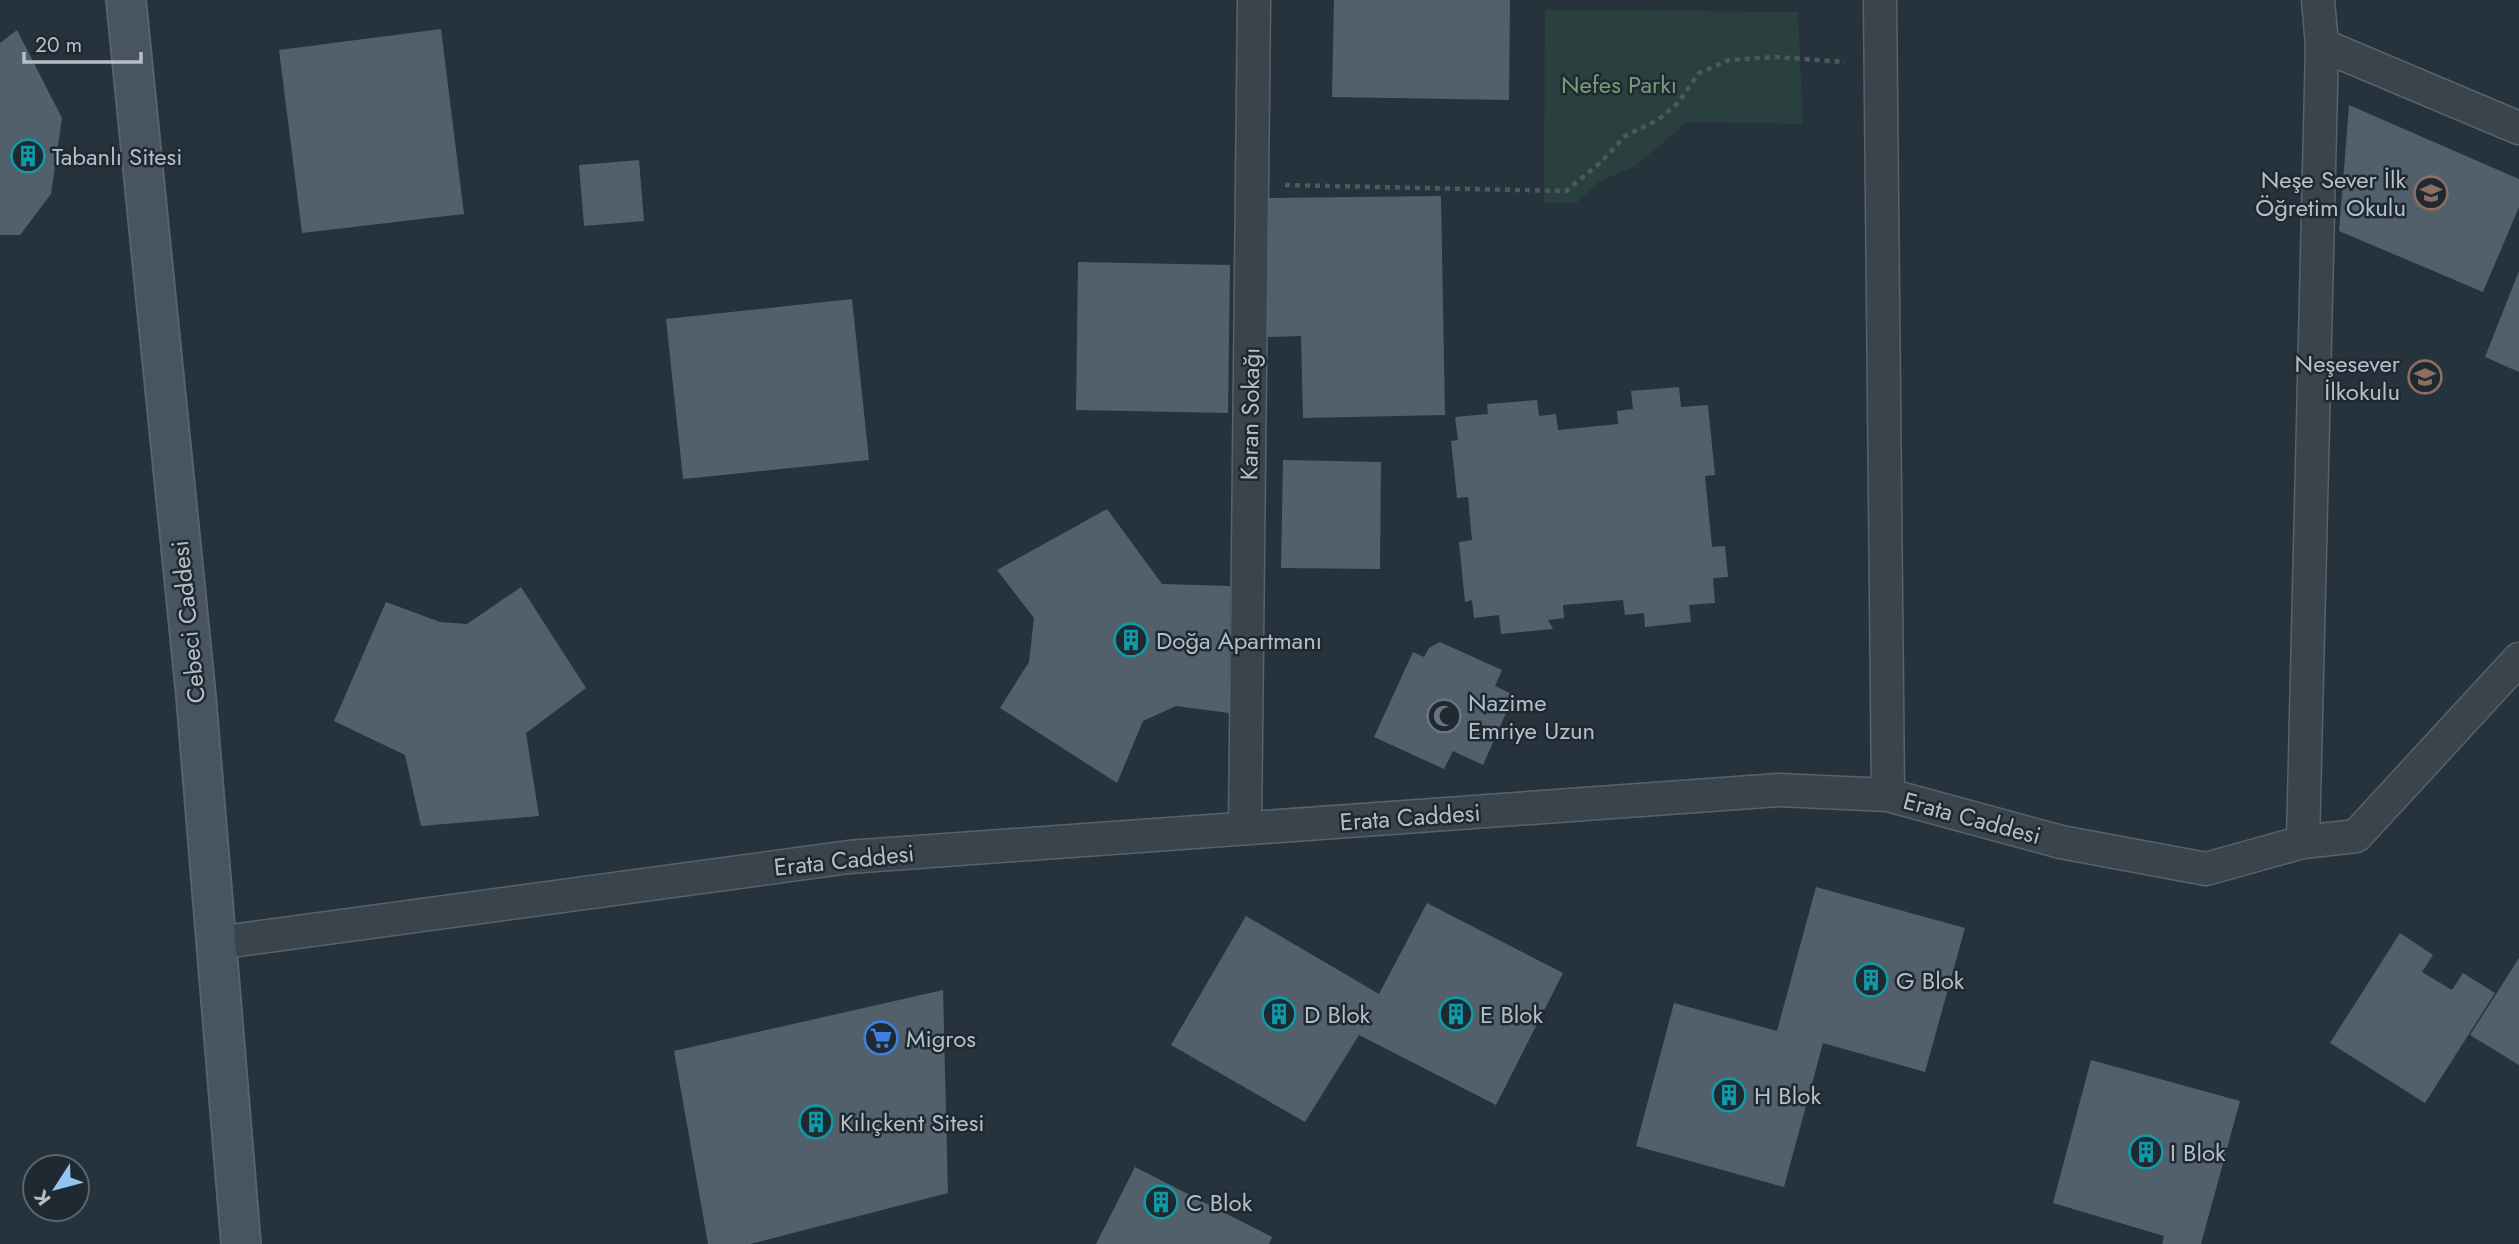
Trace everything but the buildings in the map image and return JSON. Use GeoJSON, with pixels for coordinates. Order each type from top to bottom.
{"type":"FeatureCollection","features":[{"type":"Feature","properties":{"kind":"street","name":"Cebeci Caddesi"},"geometry":{"type":"LineString","coordinates":[[126,0],[196,696],[241,1244]]}},
{"type":"Feature","properties":{"kind":"street","name":"Karan Sokağı"},"geometry":{"type":"LineString","coordinates":[[1245,828],[1254,0]]}},
{"type":"Feature","properties":{"kind":"street"},"geometry":{"type":"LineString","coordinates":[[1880,0],[1888,794]]}},
{"type":"Feature","properties":{"kind":"street"},"geometry":{"type":"LineString","coordinates":[[2303,842],[2322,45],[2318,0]]}},
{"type":"Feature","properties":{"kind":"street"},"geometry":{"type":"LineString","coordinates":[[2322,45],[2519,128]]}},
{"type":"Feature","properties":{"kind":"street","name":"Erata Caddesi"},"geometry":{"type":"LineString","coordinates":[[216,943],[849,857],[1779,790],[1888,794],[2061,842],[2206,869],[2303,842],[2356,836],[2519,659]]}},
{"type":"Feature","properties":{"kind":"path"},"geometry":{"type":"LineString","coordinates":[[1252,184],[1566,191],[1600,163],[1625,136],[1658,120],[1678,103],[1699,73],[1729,60],[1776,57],[1881,64]]}},
{"type":"Feature","properties":{"kind":"green space","name":"Nefes Parkı"},"geometry":{"type":"Polygon","coordinates":[[[1545,10],[1798,12],[1803,124],[1687,122],[1634,167],[1600,181],[1576,203],[1544,203],[1545,10]]]}},
{"type":"Feature","properties":{"kind":"place","name":"Tabanlı Sitesi"},"geometry":{"type":"Point","coordinates":[28,156]}},
{"type":"Feature","properties":{"kind":"place","name":"Neşe Sever İlk Öğretim Okulu"},"geometry":{"type":"Point","coordinates":[2431,193]}},
{"type":"Feature","properties":{"kind":"place","name":"Neşesever İlkokulu"},"geometry":{"type":"Point","coordinates":[2425,377]}},
{"type":"Feature","properties":{"kind":"place","name":"Doğa Apartmanı"},"geometry":{"type":"Point","coordinates":[1131,640]}},
{"type":"Feature","properties":{"kind":"place","name":"Nazime Emriye Uzun"},"geometry":{"type":"Point","coordinates":[1444,716]}},
{"type":"Feature","properties":{"kind":"place","name":"G Blok"},"geometry":{"type":"Point","coordinates":[1871,980]}},
{"type":"Feature","properties":{"kind":"place","name":"D Blok"},"geometry":{"type":"Point","coordinates":[1279,1014]}},
{"type":"Feature","properties":{"kind":"place","name":"E Blok"},"geometry":{"type":"Point","coordinates":[1456,1014]}},
{"type":"Feature","properties":{"kind":"place","name":"Migros"},"geometry":{"type":"Point","coordinates":[881,1038]}},
{"type":"Feature","properties":{"kind":"place","name":"H Blok"},"geometry":{"type":"Point","coordinates":[1729,1095]}},
{"type":"Feature","properties":{"kind":"place","name":"Kılıçkent Sitesi"},"geometry":{"type":"Point","coordinates":[816,1122]}},
{"type":"Feature","properties":{"kind":"place","name":"I Blok"},"geometry":{"type":"Point","coordinates":[2146,1152]}},
{"type":"Feature","properties":{"kind":"place","name":"C Blok"},"geometry":{"type":"Point","coordinates":[1161,1202]}}]}
